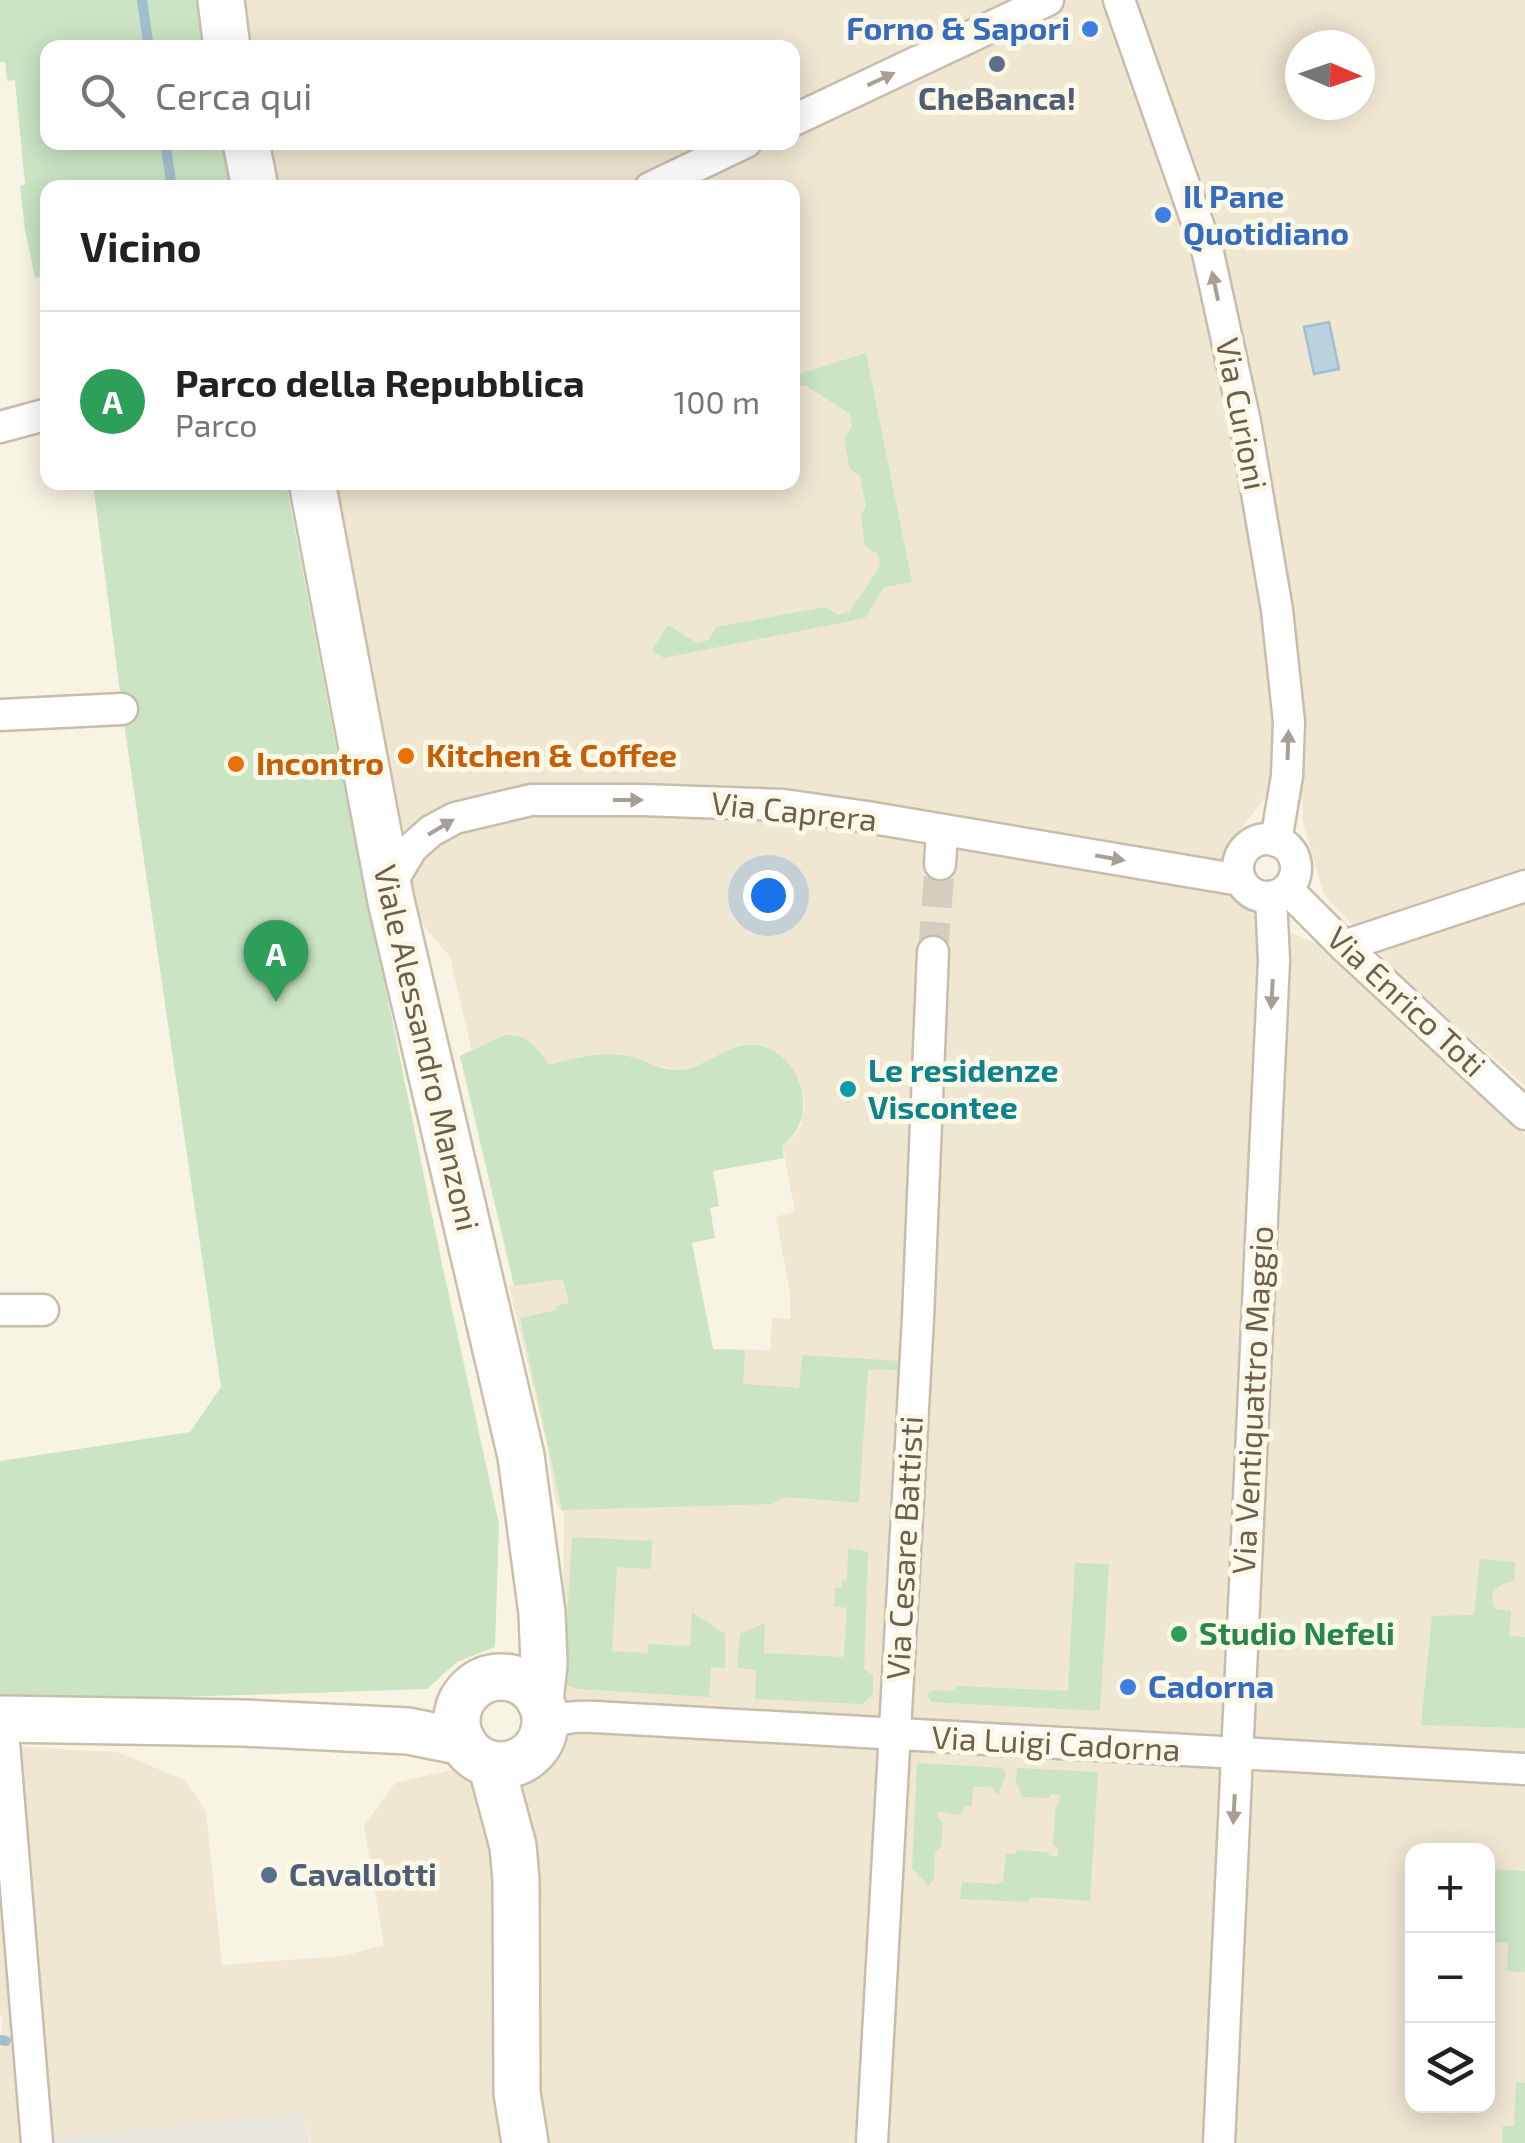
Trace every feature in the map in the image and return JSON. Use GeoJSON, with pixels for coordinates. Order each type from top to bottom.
{"type":"FeatureCollection","features":[{"type":"Feature","properties":{"kind":"street"},"geometry":{"type":"LineString","coordinates":[[221,0],[226,40]]}},
{"type":"Feature","properties":{"kind":"street"},"geometry":{"type":"LineString","coordinates":[[800,116],[1048,0]]}},
{"type":"Feature","properties":{"kind":"street","name":"Via Curioni"},"geometry":{"type":"LineString","coordinates":[[1119,0],[1208,253],[1244,422],[1277,610],[1289,722],[1287,776],[1276,841]]}},
{"type":"Feature","properties":{"kind":"street"},"geometry":{"type":"LineString","coordinates":[[248,150],[253,180]]}},
{"type":"Feature","properties":{"kind":"street"},"geometry":{"type":"LineString","coordinates":[[667,180],[729,150]]}},
{"type":"Feature","properties":{"kind":"street"},"geometry":{"type":"LineString","coordinates":[[0,426],[40,416]]}},
{"type":"Feature","properties":{"kind":"street","name":"Viale Alessandro Manzoni"},"geometry":{"type":"LineString","coordinates":[[314,490],[391,901],[521,1456],[542,1613],[544,1664],[540,1728],[524,1780],[516,1880]]}},
{"type":"Feature","properties":{"kind":"street"},"geometry":{"type":"LineString","coordinates":[[0,715],[122,709]]}},
{"type":"Feature","properties":{"kind":"street","name":"Via Caprera"},"geometry":{"type":"LineString","coordinates":[[391,901],[395,876],[412,848],[432,831],[455,818],[531,800],[784,805],[1240,880]]}},
{"type":"Feature","properties":{"kind":"street"},"geometry":{"type":"LineString","coordinates":[[940,864],[942,831]]}},
{"type":"Feature","properties":{"kind":"street"},"geometry":{"type":"LineString","coordinates":[[1276,841],[1291,852],[1295,872],[1279,893],[1252,894],[1240,880],[1238,862],[1248,846],[1276,841]]}},
{"type":"Feature","properties":{"kind":"street"},"geometry":{"type":"LineString","coordinates":[[1344,946],[1525,886]]}},
{"type":"Feature","properties":{"kind":"street","name":"Via Enrico Toti"},"geometry":{"type":"LineString","coordinates":[[1279,893],[1344,946],[1525,1114]]}},
{"type":"Feature","properties":{"kind":"street","name":"Via Ventiquattro Maggio"},"geometry":{"type":"LineString","coordinates":[[1219,2143],[1279,893]]}},
{"type":"Feature","properties":{"kind":"street","name":"Via Cesare Battisti"},"geometry":{"type":"LineString","coordinates":[[872,2143],[918,1318],[933,952]]}},
{"type":"Feature","properties":{"kind":"street"},"geometry":{"type":"LineString","coordinates":[[0,1310],[43,1310]]}},
{"type":"Feature","properties":{"kind":"street"},"geometry":{"type":"LineString","coordinates":[[525,2143],[517,2094],[513,1846],[477,1753],[458,1719],[458,1711],[542,1613]]}},
{"type":"Feature","properties":{"kind":"street"},"geometry":{"type":"LineString","coordinates":[[38,2143],[1,1720],[243,1722],[408,1731],[516,1762],[523,1759],[540,1728],[532,1689],[504,1677],[406,1709],[243,1722]]}},
{"type":"Feature","properties":{"kind":"street","name":"Via Luigi Cadorna"},"geometry":{"type":"LineString","coordinates":[[540,1728],[558,1709],[588,1716],[1525,1769]]}},
{"type":"Feature","properties":{"kind":"shaded area"},"geometry":{"type":"Polygon","coordinates":[[[243,0],[1102,0],[1170,170],[1238,414],[1283,735],[1272,788],[1230,843],[1238,901],[1258,920],[1322,945],[1525,1135],[1525,2143],[311,2143],[301,2113],[0,2143],[0,1746],[117,1752],[185,1780],[206,1812],[222,1965],[343,1956],[384,1945],[364,1826],[395,1783],[557,1745],[564,1515],[556,1503],[546,1441],[509,1286],[695,1260],[713,1349],[770,1350],[772,1318],[790,1319],[790,1292],[776,1217],[795,1211],[782,1144],[801,1126],[804,1108],[798,1077],[786,1060],[730,1051],[709,1063],[678,1070],[629,1056],[549,1066],[532,1043],[513,1035],[472,1051],[450,957],[405,903],[321,490],[800,490],[800,180],[269,180],[264,150],[800,150],[800,40],[246,40],[243,0]]]}},
{"type":"Feature","properties":{"kind":"shaded area"},"geometry":{"type":"Polygon","coordinates":[[[1125,0],[1525,0],[1525,1086],[1404,979],[1324,895],[1303,822],[1288,575],[1214,249],[1125,0]]]}},
{"type":"Feature","properties":{"kind":"shaded area"},"geometry":{"type":"Polygon","coordinates":[[[301,2113],[310,2143],[29,2143],[29,2140],[301,2113]]]}},
{"type":"Feature","properties":{"kind":"green space"},"geometry":{"type":"Polygon","coordinates":[[[0,0],[199,0],[204,40],[40,40],[40,150],[223,150],[229,180],[40,180],[40,277],[35,278],[20,186],[25,184],[15,80],[7,81],[5,62],[0,62],[0,0]]]}},
{"type":"Feature","properties":{"kind":"green space"},"geometry":{"type":"Polygon","coordinates":[[[866,353],[912,582],[884,587],[865,618],[664,658],[652,650],[668,625],[697,643],[709,640],[716,627],[825,607],[838,615],[850,611],[880,567],[878,554],[865,546],[861,516],[866,506],[860,476],[850,469],[844,439],[852,426],[850,414],[805,385],[800,386],[800,374],[866,353]]]}},
{"type":"Feature","properties":{"kind":"green space"},"geometry":{"type":"Polygon","coordinates":[[[94,490],[287,490],[442,1264],[499,1524],[495,1647],[457,1662],[427,1689],[0,1703],[0,1461],[190,1432],[221,1387],[94,490]]]}},
{"type":"Feature","properties":{"kind":"green space"},"geometry":{"type":"Polygon","coordinates":[[[505,1035],[526,1040],[549,1065],[611,1054],[659,1067],[686,1069],[749,1045],[779,1054],[793,1070],[802,1089],[803,1113],[793,1135],[782,1145],[784,1158],[713,1171],[719,1206],[710,1208],[715,1238],[692,1243],[713,1349],[745,1350],[743,1384],[799,1388],[802,1355],[901,1361],[901,1370],[868,1369],[859,1503],[786,1497],[772,1504],[562,1510],[520,1318],[569,1303],[563,1279],[514,1286],[460,1056],[505,1035]]]}},
{"type":"Feature","properties":{"kind":"green space"},"geometry":{"type":"Polygon","coordinates":[[[572,1537],[652,1541],[651,1569],[617,1567],[612,1651],[647,1653],[649,1644],[690,1646],[692,1612],[725,1634],[725,1668],[711,1667],[709,1697],[578,1689],[567,1685],[564,1673],[572,1537]]]}},
{"type":"Feature","properties":{"kind":"green space"},"geometry":{"type":"Polygon","coordinates":[[[848,1548],[868,1552],[864,1669],[873,1675],[873,1694],[862,1704],[755,1699],[756,1670],[737,1668],[740,1634],[765,1623],[764,1653],[844,1657],[847,1608],[834,1606],[835,1588],[841,1588],[842,1581],[847,1580],[848,1548]]]}},
{"type":"Feature","properties":{"kind":"green space"},"geometry":{"type":"Polygon","coordinates":[[[1480,1559],[1515,1562],[1514,1581],[1498,1587],[1492,1598],[1495,1609],[1511,1611],[1509,1636],[1525,1637],[1525,1728],[1421,1725],[1432,1616],[1474,1615],[1480,1559]]]}},
{"type":"Feature","properties":{"kind":"green space"},"geometry":{"type":"Polygon","coordinates":[[[1075,1563],[1109,1564],[1100,1711],[931,1702],[927,1694],[933,1690],[955,1691],[956,1686],[1068,1691],[1075,1563]]]}},
{"type":"Feature","properties":{"kind":"green space"},"geometry":{"type":"Polygon","coordinates":[[[917,1763],[1003,1768],[1006,1774],[998,1795],[990,1787],[973,1787],[972,1806],[964,1806],[959,1815],[938,1811],[943,1823],[941,1847],[935,1852],[934,1878],[929,1886],[912,1868],[917,1763]]]}},
{"type":"Feature","properties":{"kind":"green space"},"geometry":{"type":"Polygon","coordinates":[[[1017,1768],[1098,1772],[1090,1901],[1032,1897],[1027,1902],[960,1899],[962,1882],[1003,1881],[1006,1854],[1018,1850],[1058,1856],[1053,1845],[1060,1795],[1022,1797],[1016,1781],[1017,1768]]]}},
{"type":"Feature","properties":{"kind":"green space"},"geometry":{"type":"Polygon","coordinates":[[[1495,1869],[1525,1871],[1525,1972],[1507,1971],[1508,1943],[1495,1942],[1495,1869]]]}},
{"type":"Feature","properties":{"kind":"green space"},"geometry":{"type":"Polygon","coordinates":[[[1516,2082],[1525,2083],[1525,2143],[1502,2143],[1503,2126],[1514,2126],[1516,2082]]]}},
{"type":"Feature","properties":{"kind":"water"},"geometry":{"type":"Polygon","coordinates":[[[1329,322],[1339,369],[1314,374],[1304,327],[1329,322]]]}},
{"type":"Feature","properties":{"kind":"waterway"},"geometry":{"type":"LineString","coordinates":[[142,0],[148,40]]}},
{"type":"Feature","properties":{"kind":"waterway"},"geometry":{"type":"LineString","coordinates":[[166,150],[171,180]]}},
{"type":"Feature","properties":{"kind":"waterway"},"geometry":{"type":"LineString","coordinates":[[0,2040],[6,2041]]}},
{"type":"Feature","properties":{"kind":"tunnel"},"geometry":{"type":"LineString","coordinates":[[933,952],[940,864]]}},
{"type":"Feature","properties":{"kind":"place","name":"Forno & Sapori"},"geometry":{"type":"Point","coordinates":[1090,29]}},
{"type":"Feature","properties":{"kind":"place","name":"CheBanca!"},"geometry":{"type":"Point","coordinates":[997,64]}},
{"type":"Feature","properties":{"kind":"place","name":"Il Pane Quotidiano"},"geometry":{"type":"Point","coordinates":[1163,215]}},
{"type":"Feature","properties":{"kind":"place","name":"Kitchen & Coffee"},"geometry":{"type":"Point","coordinates":[406,756]}},
{"type":"Feature","properties":{"kind":"place","name":"Incontro"},"geometry":{"type":"Point","coordinates":[236,764]}},
{"type":"Feature","properties":{"kind":"place","name":"Parco della Repubblica"},"geometry":{"type":"Point","coordinates":[276,1002]}},
{"type":"Feature","properties":{"kind":"place","name":"Le residenze Viscontee"},"geometry":{"type":"Point","coordinates":[848,1089]}},
{"type":"Feature","properties":{"kind":"place","name":"Studio Nefeli"},"geometry":{"type":"Point","coordinates":[1179,1634]}},
{"type":"Feature","properties":{"kind":"place","name":"Cadorna"},"geometry":{"type":"Point","coordinates":[1128,1687]}},
{"type":"Feature","properties":{"kind":"place","name":"Cavallotti"},"geometry":{"type":"Point","coordinates":[269,1875]}}]}
